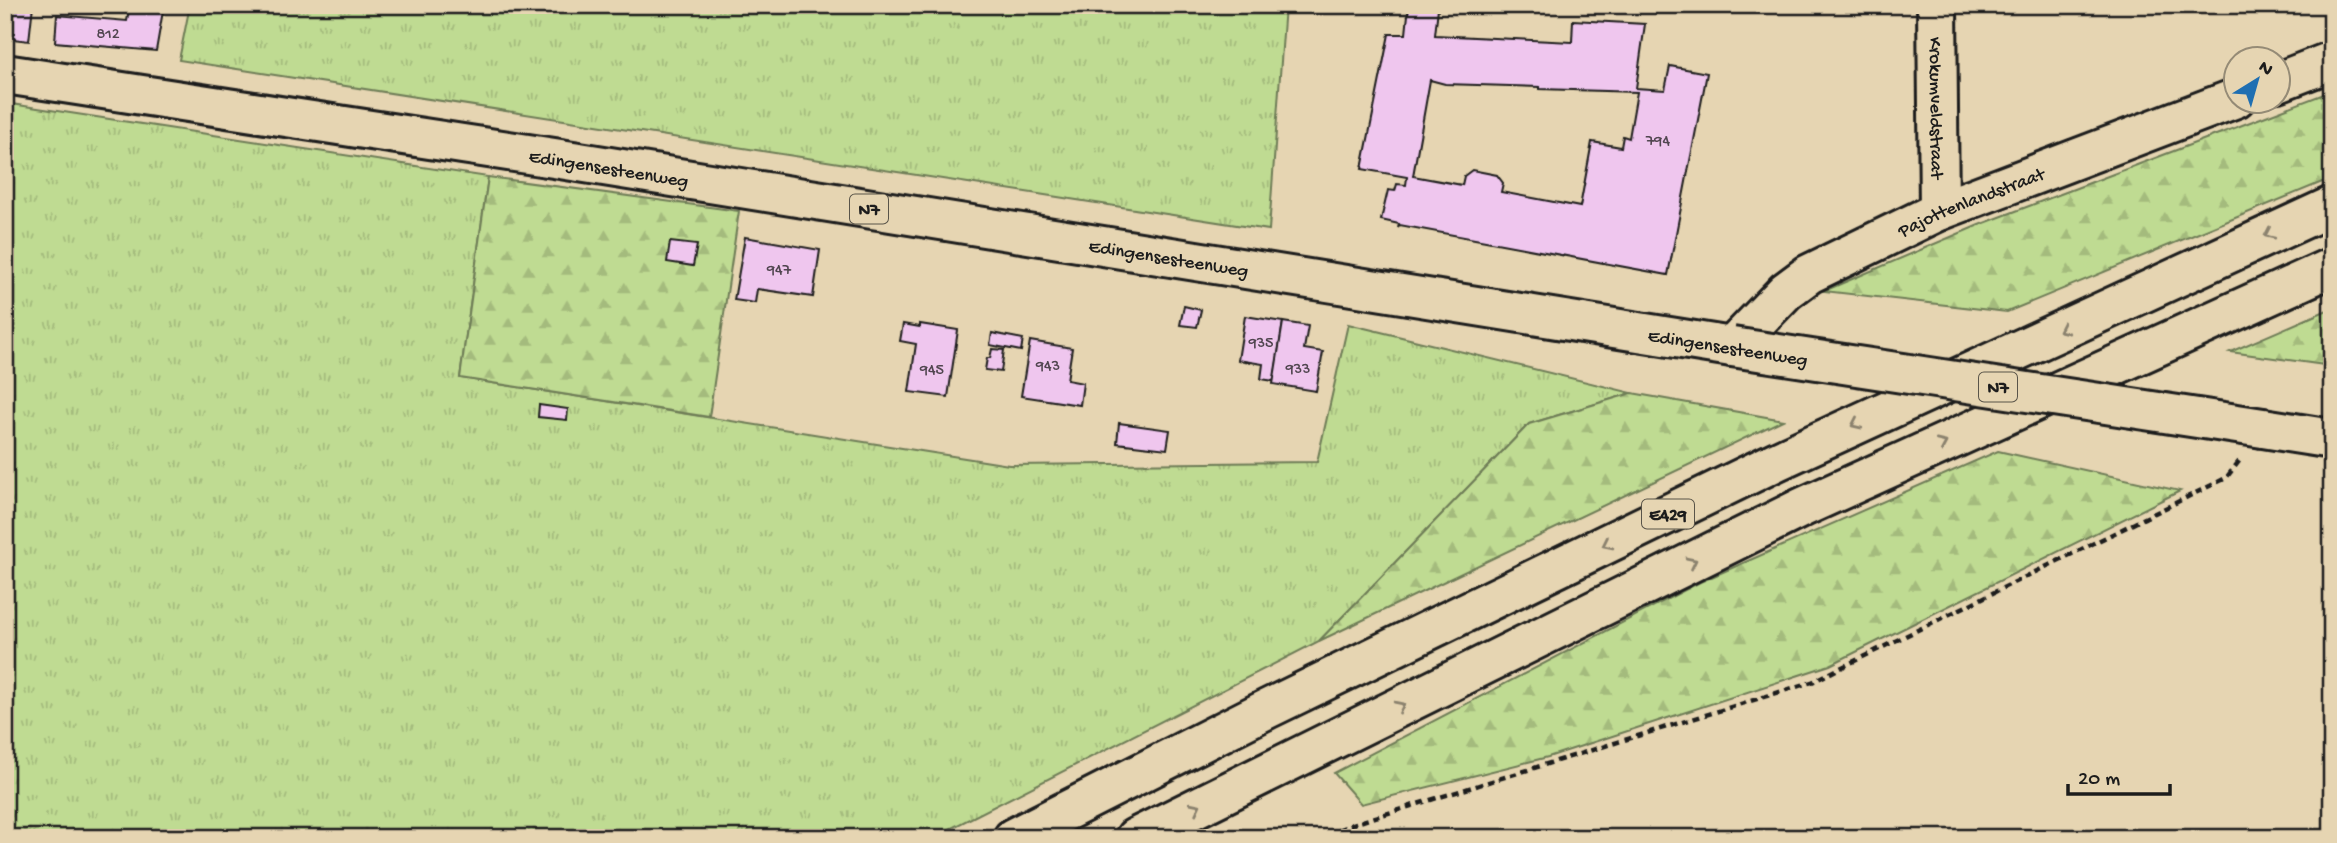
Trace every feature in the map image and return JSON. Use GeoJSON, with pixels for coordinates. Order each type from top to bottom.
{"type":"FeatureCollection","features":[{"type":"Feature","properties":{"kind":"main road","name":"Krokumveldstraat"},"geometry":{"type":"LineString","coordinates":[[1937,5],[1939,211]]}},
{"type":"Feature","properties":{"kind":"main road"},"geometry":{"type":"LineString","coordinates":[[2292,76],[2332,61]]}},
{"type":"Feature","properties":{"kind":"main road","name":"Edingensesteenweg"},"geometry":{"type":"LineString","coordinates":[[5,74],[2332,439]]}},
{"type":"Feature","properties":{"kind":"main road","name":"Pajottenlandstraat"},"geometry":{"type":"LineString","coordinates":[[1732,347],[1786,291],[1809,274],[1939,211],[2222,103]]}},
{"type":"Feature","properties":{"kind":"main road","name":"E429"},"geometry":{"type":"LineString","coordinates":[[1013,838],[1267,709],[1777,461],[2332,206]]}},
{"type":"Feature","properties":{"kind":"main road"},"geometry":{"type":"LineString","coordinates":[[1135,838],[1803,507],[2332,267]]}},
{"type":"Feature","properties":{"kind":"path"},"geometry":{"type":"LineString","coordinates":[[1316,838],[1353,824],[1812,682],[2225,478],[2263,428]]}},
{"type":"Feature","properties":{"kind":"green space"},"geometry":{"type":"Polygon","coordinates":[[[190,5],[1285,5],[1269,230],[179,60],[190,5]]]}},
{"type":"Feature","properties":{"kind":"green space"},"geometry":{"type":"Polygon","coordinates":[[[2332,91],[2332,178],[2007,312],[1824,291],[1979,225],[2266,116],[2292,116],[2292,106],[2332,91]]]}},
{"type":"Feature","properties":{"kind":"green space"},"geometry":{"type":"Polygon","coordinates":[[[5,103],[488,177],[460,378],[1009,465],[1317,462],[1348,324],[1632,393],[1529,424],[1319,641],[932,838],[5,838],[5,103]]]}},
{"type":"Feature","properties":{"kind":"green space"},"geometry":{"type":"Polygon","coordinates":[[[488,177],[739,211],[709,417],[460,378],[488,177]]]}},
{"type":"Feature","properties":{"kind":"green space"},"geometry":{"type":"Polygon","coordinates":[[[2332,308],[2332,366],[2230,352],[2332,308]]]}},
{"type":"Feature","properties":{"kind":"green space"},"geometry":{"type":"Polygon","coordinates":[[[1632,393],[1783,420],[1319,641],[1529,424],[1632,393]]]}},
{"type":"Feature","properties":{"kind":"green space"},"geometry":{"type":"Polygon","coordinates":[[[1998,451],[2180,491],[1830,665],[1548,757],[1361,804],[1334,773],[1700,582],[1998,451]]]}},
{"type":"Feature","properties":{"kind":"building"},"geometry":{"type":"Polygon","coordinates":[[[5,5],[33,5],[29,41],[5,38],[5,5]]]}},
{"type":"Feature","properties":{"kind":"building"},"geometry":{"type":"Polygon","coordinates":[[[130,5],[164,5],[156,51],[55,42],[57,15],[127,21],[130,5]]]}},
{"type":"Feature","properties":{"kind":"building"},"geometry":{"type":"Polygon","coordinates":[[[1409,5],[1441,5],[1440,9],[1438,8],[1435,35],[1572,42],[1573,20],[1645,24],[1636,88],[1665,90],[1670,66],[1707,73],[1668,275],[1400,225],[1398,228],[1399,224],[1381,220],[1388,190],[1395,191],[1397,184],[1406,185],[1407,177],[1362,169],[1389,34],[1406,34],[1409,5]],[[1430,80],[1413,176],[1462,185],[1464,176],[1472,170],[1497,175],[1503,183],[1501,192],[1580,207],[1592,142],[1621,147],[1623,136],[1629,138],[1637,92],[1540,89],[1445,84],[1430,80]]]}},
{"type":"Feature","properties":{"kind":"building"},"geometry":{"type":"Polygon","coordinates":[[[745,237],[820,250],[813,297],[757,289],[755,303],[734,300],[745,237]]]}},
{"type":"Feature","properties":{"kind":"building"},"geometry":{"type":"Polygon","coordinates":[[[670,242],[697,245],[693,266],[667,262],[670,242]]]}},
{"type":"Feature","properties":{"kind":"building"},"geometry":{"type":"Polygon","coordinates":[[[1184,306],[1201,310],[1197,327],[1180,325],[1184,306]]]}},
{"type":"Feature","properties":{"kind":"building"},"geometry":{"type":"Polygon","coordinates":[[[1245,316],[1283,322],[1274,381],[1261,379],[1263,364],[1238,360],[1245,316]]]}},
{"type":"Feature","properties":{"kind":"building"},"geometry":{"type":"Polygon","coordinates":[[[1283,322],[1308,326],[1304,349],[1323,352],[1316,391],[1273,384],[1283,322]]]}},
{"type":"Feature","properties":{"kind":"building"},"geometry":{"type":"Polygon","coordinates":[[[903,324],[958,330],[948,397],[909,392],[916,344],[900,341],[903,324]]]}},
{"type":"Feature","properties":{"kind":"building"},"geometry":{"type":"Polygon","coordinates":[[[992,333],[1023,339],[1021,351],[990,345],[992,333]]]}},
{"type":"Feature","properties":{"kind":"building"},"geometry":{"type":"Polygon","coordinates":[[[1030,341],[1072,348],[1067,380],[1083,383],[1080,405],[1021,396],[1030,341]]]}},
{"type":"Feature","properties":{"kind":"building"},"geometry":{"type":"Polygon","coordinates":[[[992,349],[1004,350],[1001,372],[985,370],[992,349]]]}},
{"type":"Feature","properties":{"kind":"building"},"geometry":{"type":"Polygon","coordinates":[[[539,405],[568,409],[567,420],[538,417],[539,405]]]}},
{"type":"Feature","properties":{"kind":"building"},"geometry":{"type":"Polygon","coordinates":[[[1119,423],[1170,430],[1167,449],[1117,443],[1119,423]]]}}]}
